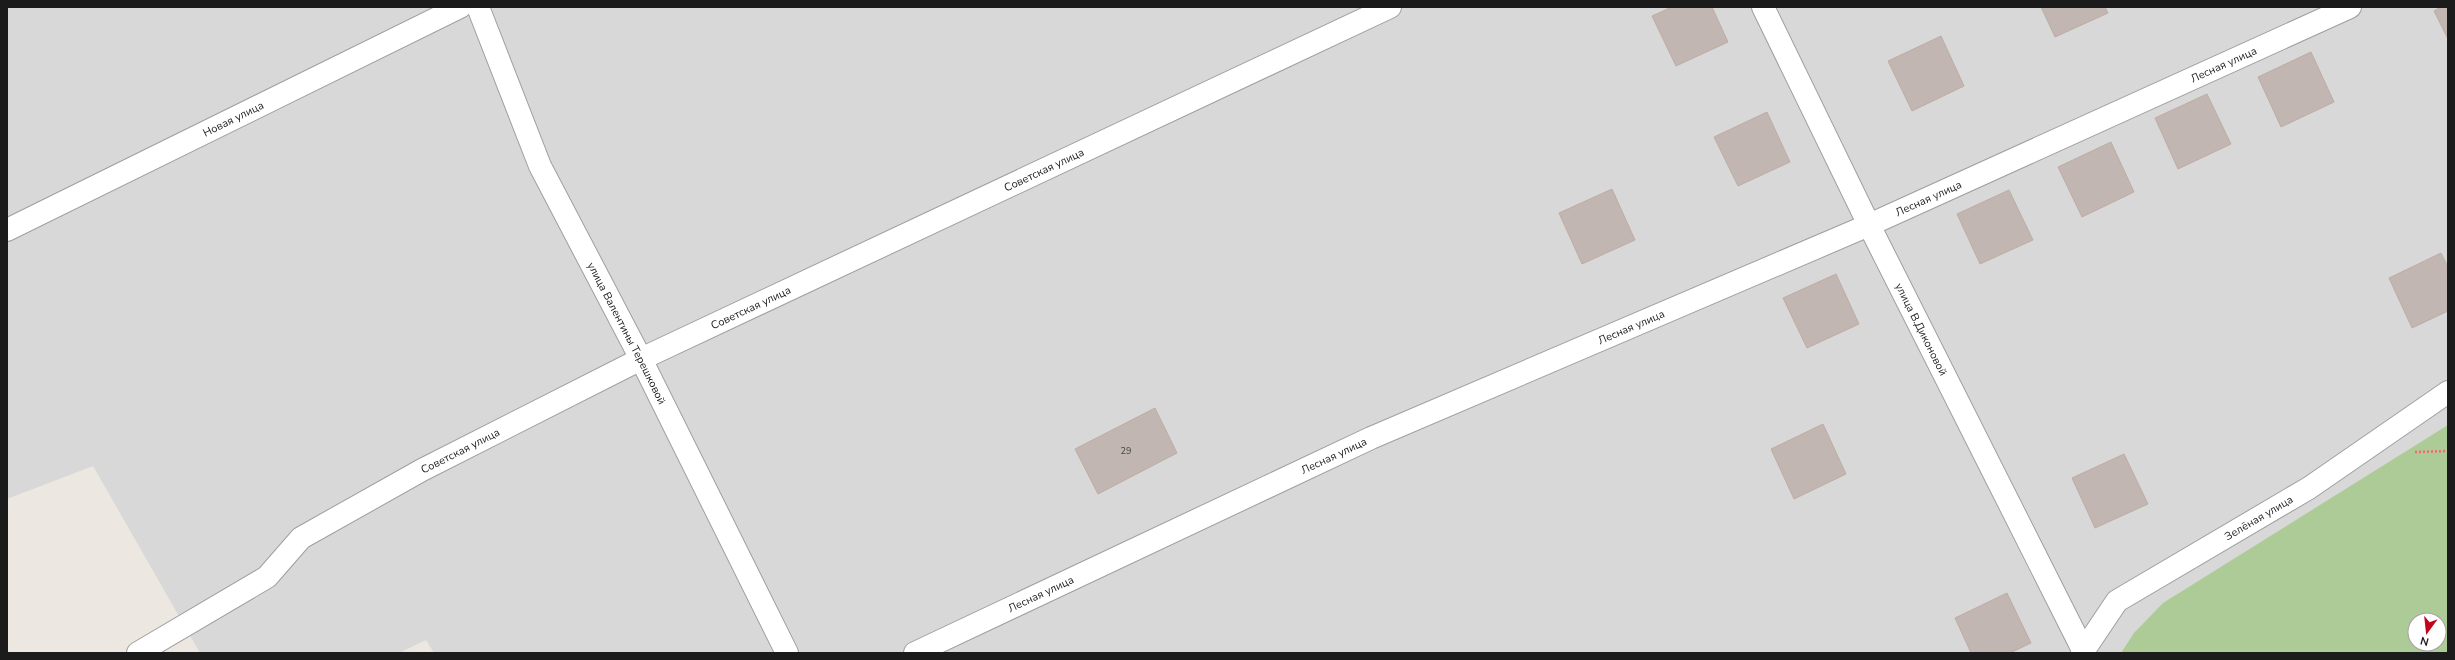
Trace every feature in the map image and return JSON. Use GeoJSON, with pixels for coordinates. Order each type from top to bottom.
{"type":"FeatureCollection","features":[{"type":"Feature","properties":{"kind":"street","name":"Новая улица"},"geometry":{"type":"LineString","coordinates":[[7,230],[460,7]]}},
{"type":"Feature","properties":{"kind":"street","name":"улица Валентины Терешковой"},"geometry":{"type":"LineString","coordinates":[[478,7],[540,166],[641,359],[787,653]]}},
{"type":"Feature","properties":{"kind":"street","name":"Советская улица"},"geometry":{"type":"LineString","coordinates":[[138,653],[267,577],[301,538],[422,470],[641,359],[1390,7]]}},
{"type":"Feature","properties":{"kind":"street","name":"улица В.Диконовой"},"geometry":{"type":"LineString","coordinates":[[1763,7],[1869,225],[2083,651]]}},
{"type":"Feature","properties":{"kind":"street","name":"Лесная улица"},"geometry":{"type":"LineString","coordinates":[[914,653],[1371,438],[1869,225],[2350,7]]}},
{"type":"Feature","properties":{"kind":"street","name":"Зелёная улица"},"geometry":{"type":"LineString","coordinates":[[2083,651],[2117,601],[2309,488],[2448,392]]}},
{"type":"Feature","properties":{"kind":"shaded area"},"geometry":{"type":"Polygon","coordinates":[[[7,7],[2448,7],[2448,475],[2210,653],[434,653],[426,640],[399,653],[200,653],[93,466],[7,499],[7,7]]]}},
{"type":"Feature","properties":{"kind":"green space"},"geometry":{"type":"Polygon","coordinates":[[[2448,425],[2448,653],[2121,653],[2134,633],[2163,603],[2448,425]]]}},
{"type":"Feature","properties":{"kind":"building"},"geometry":{"type":"Polygon","coordinates":[[[1672,7],[1712,7],[1728,42],[1676,66],[1652,16],[1672,7]]]}},
{"type":"Feature","properties":{"kind":"building"},"geometry":{"type":"Polygon","coordinates":[[[2041,7],[2105,7],[2108,13],[2055,37],[2041,7]]]}},
{"type":"Feature","properties":{"kind":"building"},"geometry":{"type":"Polygon","coordinates":[[[2441,7],[2448,7],[2448,39],[2434,11],[2441,7]]]}},
{"type":"Feature","properties":{"kind":"building"},"geometry":{"type":"Polygon","coordinates":[[[1941,36],[1964,86],[1912,111],[1888,61],[1941,36]]]}},
{"type":"Feature","properties":{"kind":"building"},"geometry":{"type":"Polygon","coordinates":[[[2311,52],[2334,102],[2281,127],[2258,77],[2311,52]]]}},
{"type":"Feature","properties":{"kind":"building"},"geometry":{"type":"Polygon","coordinates":[[[2207,94],[2231,144],[2178,169],[2155,118],[2207,94]]]}},
{"type":"Feature","properties":{"kind":"building"},"geometry":{"type":"Polygon","coordinates":[[[1767,112],[1790,162],[1738,186],[1714,137],[1767,112]]]}},
{"type":"Feature","properties":{"kind":"building"},"geometry":{"type":"Polygon","coordinates":[[[2111,142],[2134,192],[2082,217],[2058,167],[2111,142]]]}},
{"type":"Feature","properties":{"kind":"building"},"geometry":{"type":"Polygon","coordinates":[[[1612,189],[1635,240],[1582,264],[1559,213],[1612,189]]]}},
{"type":"Feature","properties":{"kind":"building"},"geometry":{"type":"Polygon","coordinates":[[[2009,190],[2033,240],[1980,264],[1957,214],[2009,190]]]}},
{"type":"Feature","properties":{"kind":"building"},"geometry":{"type":"Polygon","coordinates":[[[2441,253],[2448,267],[2448,311],[2412,328],[2389,278],[2441,253]]]}},
{"type":"Feature","properties":{"kind":"building"},"geometry":{"type":"Polygon","coordinates":[[[1836,274],[1859,324],[1807,348],[1783,298],[1836,274]]]}},
{"type":"Feature","properties":{"kind":"building"},"geometry":{"type":"Polygon","coordinates":[[[1155,408],[1177,453],[1098,494],[1075,449],[1155,408]]]}},
{"type":"Feature","properties":{"kind":"building"},"geometry":{"type":"Polygon","coordinates":[[[1823,424],[1846,474],[1794,499],[1771,449],[1823,424]]]}},
{"type":"Feature","properties":{"kind":"building"},"geometry":{"type":"Polygon","coordinates":[[[2124,454],[2148,504],[2095,528],[2072,478],[2124,454]]]}},
{"type":"Feature","properties":{"kind":"building"},"geometry":{"type":"Polygon","coordinates":[[[2007,593],[2031,643],[2010,653],[1971,653],[1955,618],[2007,593]]]}}]}
